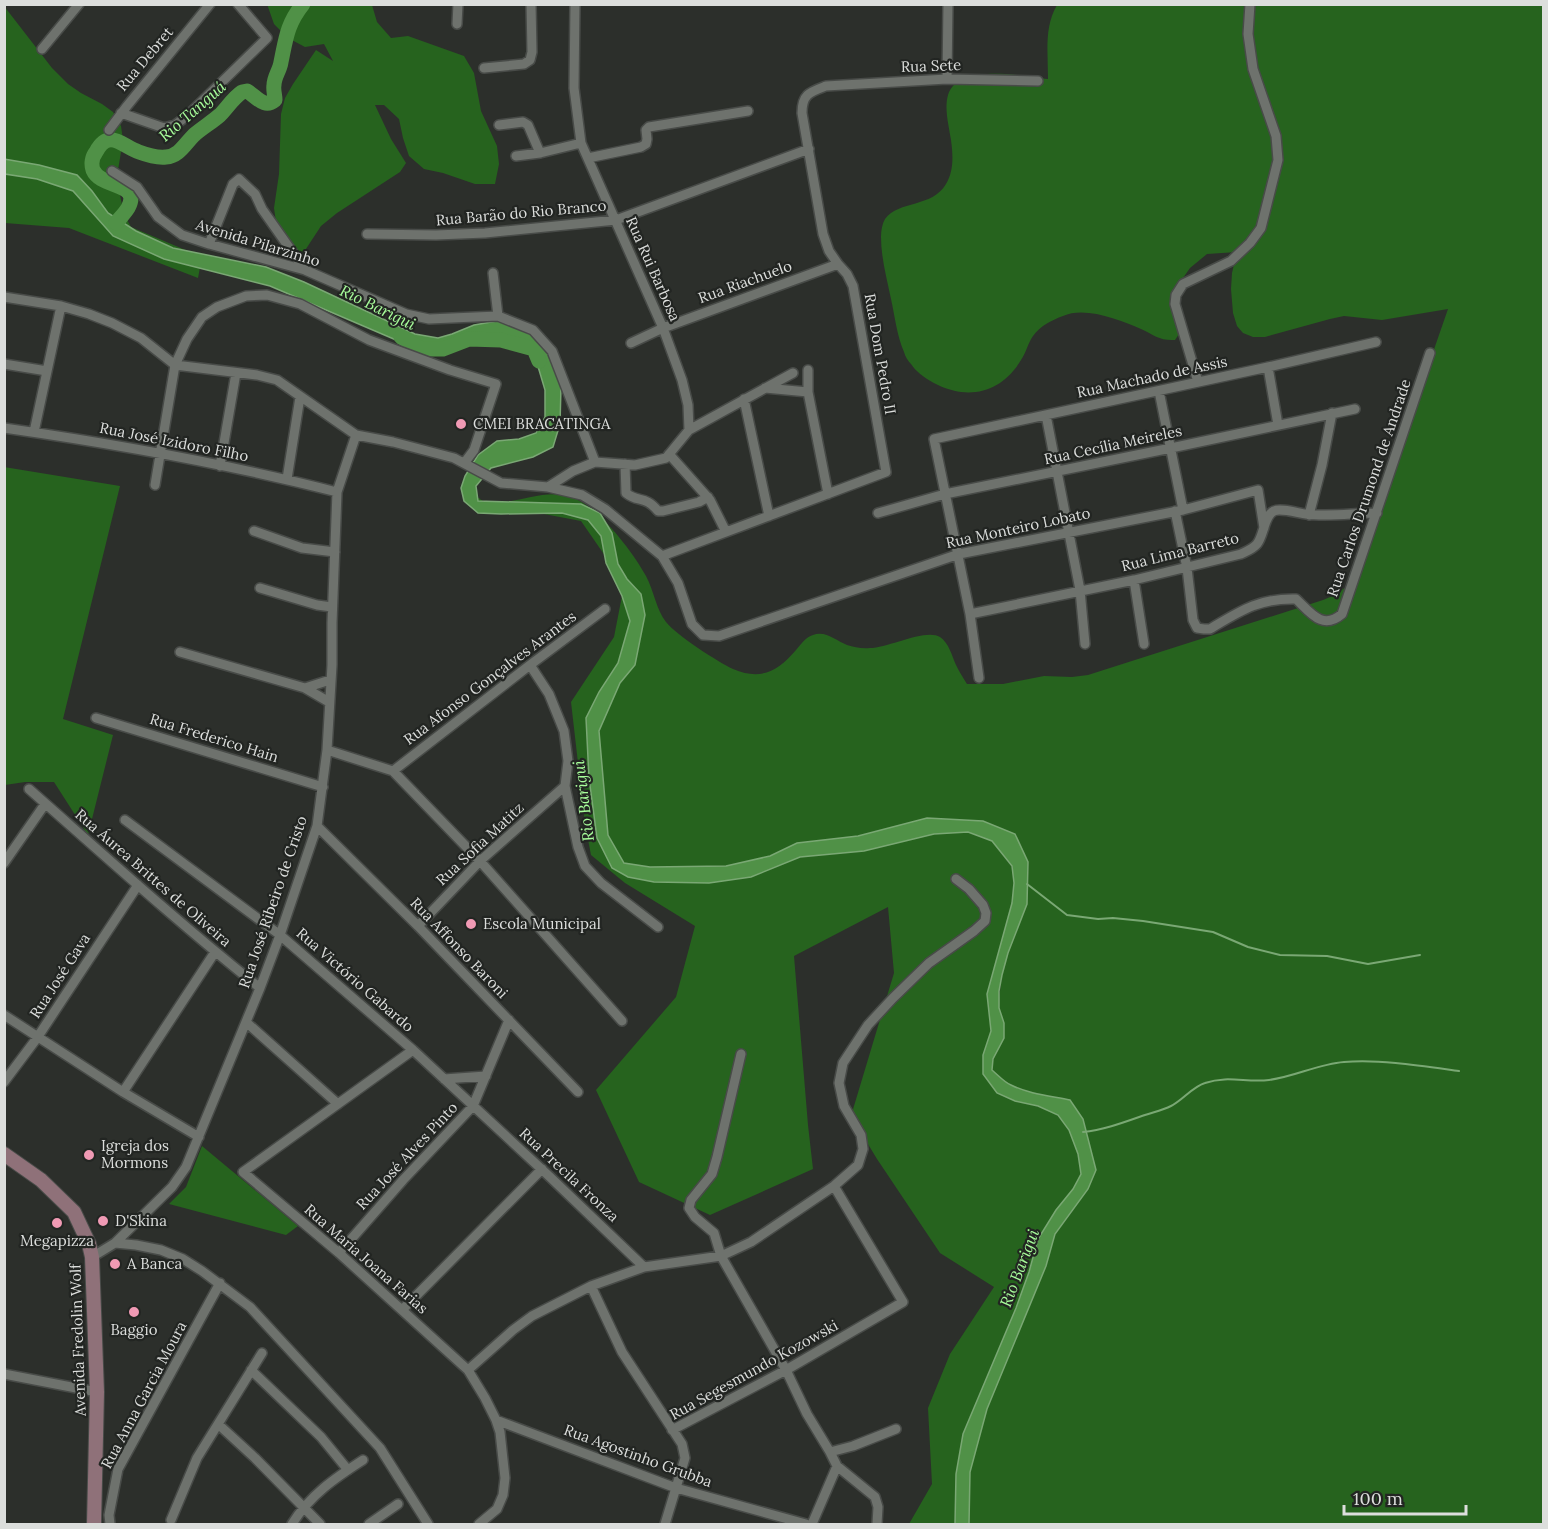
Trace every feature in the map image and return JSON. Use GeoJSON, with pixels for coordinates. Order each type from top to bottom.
{"type":"FeatureCollection","features":[{"type":"Feature","properties":{"kind":"main road","name":"Avenida Fredolin Wolf"},"geometry":{"type":"LineString","coordinates":[[4,1155],[41,1180],[74,1212],[89,1244],[92,1257],[97,1392],[94,1524]]}},
{"type":"Feature","properties":{"kind":"street"},"geometry":{"type":"LineString","coordinates":[[42,49],[79,4]]}},
{"type":"Feature","properties":{"kind":"street","name":"Rua Debret"},"geometry":{"type":"LineString","coordinates":[[109,130],[210,4]]}},
{"type":"Feature","properties":{"kind":"street"},"geometry":{"type":"LineString","coordinates":[[124,110],[164,128],[175,125],[187,116],[267,38],[238,4]]}},
{"type":"Feature","properties":{"kind":"street"},"geometry":{"type":"LineString","coordinates":[[457,24],[458,4]]}},
{"type":"Feature","properties":{"kind":"street"},"geometry":{"type":"LineString","coordinates":[[484,68],[524,64],[530,60],[532,52],[531,4]]}},
{"type":"Feature","properties":{"kind":"street","name":"Rua Rui Barbosa"},"geometry":{"type":"LineString","coordinates":[[575,4],[574,88],[581,143],[663,328],[682,380],[688,405],[689,430]]}},
{"type":"Feature","properties":{"kind":"street"},"geometry":{"type":"LineString","coordinates":[[947,79],[948,4]]}},
{"type":"Feature","properties":{"kind":"street"},"geometry":{"type":"LineString","coordinates":[[1198,382],[1175,304],[1176,295],[1183,284],[1231,261],[1250,243],[1261,228],[1278,160],[1276,136],[1253,69],[1248,34],[1250,4]]}},
{"type":"Feature","properties":{"kind":"street","name":"Rua Sete"},"geometry":{"type":"LineString","coordinates":[[826,86],[947,79],[1038,81]]}},
{"type":"Feature","properties":{"kind":"street","name":"Rua Dom Pedro II"},"geometry":{"type":"LineString","coordinates":[[826,86],[809,92],[802,103],[802,113],[823,234],[829,251],[847,274],[853,286],[886,472],[828,494]]}},
{"type":"Feature","properties":{"kind":"street"},"geometry":{"type":"LineString","coordinates":[[588,158],[641,147],[646,144],[646,130],[649,126],[748,111]]}},
{"type":"Feature","properties":{"kind":"street"},"geometry":{"type":"LineString","coordinates":[[499,125],[523,122],[528,125],[540,153]]}},
{"type":"Feature","properties":{"kind":"street"},"geometry":{"type":"LineString","coordinates":[[516,156],[581,143]]}},
{"type":"Feature","properties":{"kind":"street","name":"Rua Barão do Rio Branco"},"geometry":{"type":"LineString","coordinates":[[367,234],[485,233],[616,220],[809,149]]}},
{"type":"Feature","properties":{"kind":"street","name":"Avenida Pilarzinho"},"geometry":{"type":"LineString","coordinates":[[112,171],[136,187],[158,217],[182,235],[305,270],[406,314],[429,319],[498,316],[533,330],[552,351],[595,462]]}},
{"type":"Feature","properties":{"kind":"street"},"geometry":{"type":"LineString","coordinates":[[209,244],[233,184],[239,179],[255,194],[262,209],[305,270]]}},
{"type":"Feature","properties":{"kind":"street","name":"Rua Riachuelo"},"geometry":{"type":"LineString","coordinates":[[631,343],[663,328],[838,264]]}},
{"type":"Feature","properties":{"kind":"street"},"geometry":{"type":"LineString","coordinates":[[493,273],[498,316]]}},
{"type":"Feature","properties":{"kind":"street"},"geometry":{"type":"LineString","coordinates":[[155,485],[175,365],[187,339],[202,317],[217,307],[246,296],[267,295],[300,304],[369,340],[450,370],[496,384],[474,450],[466,464]]}},
{"type":"Feature","properties":{"kind":"street"},"geometry":{"type":"LineString","coordinates":[[4,297],[61,306],[112,323],[141,338],[175,365],[257,375],[277,380],[356,435],[454,458],[501,483],[548,487],[582,495],[605,509],[662,556],[828,494],[808,392],[808,370]]}},
{"type":"Feature","properties":{"kind":"street"},"geometry":{"type":"LineString","coordinates":[[34,432],[61,306]]}},
{"type":"Feature","properties":{"kind":"street","name":"Rua Machado de Assis"},"geometry":{"type":"LineString","coordinates":[[945,494],[934,439],[1376,342]]}},
{"type":"Feature","properties":{"kind":"street","name":"Rua Carlos Drumond de Andrade"},"geometry":{"type":"LineString","coordinates":[[1187,568],[1193,620],[1197,628],[1210,629],[1255,604],[1287,598],[1296,599],[1318,619],[1329,621],[1342,614],[1430,353]]}},
{"type":"Feature","properties":{"kind":"street"},"geometry":{"type":"LineString","coordinates":[[4,364],[47,370]]}},
{"type":"Feature","properties":{"kind":"street"},"geometry":{"type":"LineString","coordinates":[[1268,367],[1278,425]]}},
{"type":"Feature","properties":{"kind":"street"},"geometry":{"type":"LineString","coordinates":[[220,466],[236,373]]}},
{"type":"Feature","properties":{"kind":"street"},"geometry":{"type":"LineString","coordinates":[[548,487],[573,471],[595,462],[635,465],[666,458],[689,430],[793,373]]}},
{"type":"Feature","properties":{"kind":"street"},"geometry":{"type":"LineString","coordinates":[[765,388],[808,392]]}},
{"type":"Feature","properties":{"kind":"street"},"geometry":{"type":"LineString","coordinates":[[1159,391],[1171,448],[1187,568]]}},
{"type":"Feature","properties":{"kind":"street"},"geometry":{"type":"LineString","coordinates":[[287,479],[300,396]]}},
{"type":"Feature","properties":{"kind":"street"},"geometry":{"type":"LineString","coordinates":[[744,399],[769,516]]}},
{"type":"Feature","properties":{"kind":"street","name":"Rua Cecília Meireles"},"geometry":{"type":"LineString","coordinates":[[878,513],[945,494],[1355,408]]}},
{"type":"Feature","properties":{"kind":"street"},"geometry":{"type":"LineString","coordinates":[[1309,514],[1332,413]]}},
{"type":"Feature","properties":{"kind":"street"},"geometry":{"type":"LineString","coordinates":[[1046,415],[1080,590],[1085,644]]}},
{"type":"Feature","properties":{"kind":"street","name":"Rua José Izidoro Filho"},"geometry":{"type":"LineString","coordinates":[[4,428],[160,454],[287,479],[337,492]]}},
{"type":"Feature","properties":{"kind":"street","name":"Rua José Ribeiro de Cristo"},"geometry":{"type":"LineString","coordinates":[[92,1257],[115,1243],[172,1187],[186,1167],[260,988],[317,826],[327,750],[337,492],[356,435]]}},
{"type":"Feature","properties":{"kind":"street"},"geometry":{"type":"LineString","coordinates":[[669,454],[708,497],[726,532]]}},
{"type":"Feature","properties":{"kind":"street"},"geometry":{"type":"LineString","coordinates":[[624,464],[626,493],[629,496],[649,501],[658,510],[663,511],[699,502],[708,497]]}},
{"type":"Feature","properties":{"kind":"street","name":"Rua Monteiro Lobato"},"geometry":{"type":"LineString","coordinates":[[662,556],[678,583],[692,624],[703,635],[719,636],[959,554],[1179,510],[1258,490],[1264,528]]}},
{"type":"Feature","properties":{"kind":"street"},"geometry":{"type":"LineString","coordinates":[[945,494],[959,554],[979,678]]}},
{"type":"Feature","properties":{"kind":"street","name":"Rua Lima Barreto"},"geometry":{"type":"LineString","coordinates":[[970,614],[1187,568],[1250,550],[1257,544],[1269,515],[1274,511],[1309,514],[1377,513]]}},
{"type":"Feature","properties":{"kind":"street"},"geometry":{"type":"LineString","coordinates":[[254,531],[302,548],[334,552]]}},
{"type":"Feature","properties":{"kind":"street"},"geometry":{"type":"LineString","coordinates":[[1134,580],[1144,644]]}},
{"type":"Feature","properties":{"kind":"street"},"geometry":{"type":"LineString","coordinates":[[260,588],[317,605],[332,607]]}},
{"type":"Feature","properties":{"kind":"street","name":"Rua Afonso Gonçalves Arantes"},"geometry":{"type":"LineString","coordinates":[[393,771],[530,664],[605,609]]}},
{"type":"Feature","properties":{"kind":"street"},"geometry":{"type":"LineString","coordinates":[[180,652],[305,688],[329,702]]}},
{"type":"Feature","properties":{"kind":"street"},"geometry":{"type":"LineString","coordinates":[[530,664],[549,694],[564,731],[568,760],[565,786],[578,847],[585,866],[601,883],[657,927]]}},
{"type":"Feature","properties":{"kind":"street"},"geometry":{"type":"LineString","coordinates":[[305,688],[330,680]]}},
{"type":"Feature","properties":{"kind":"street","name":"Rua Frederico Hain"},"geometry":{"type":"LineString","coordinates":[[96,718],[323,787]]}},
{"type":"Feature","properties":{"kind":"street"},"geometry":{"type":"LineString","coordinates":[[327,750],[393,771],[480,861],[622,1021]]}},
{"type":"Feature","properties":{"kind":"street","name":"Rua Sofia Matitz"},"geometry":{"type":"LineString","coordinates":[[417,926],[480,861],[565,786]]}},
{"type":"Feature","properties":{"kind":"street","name":"Rua Áurea Brittes de Oliveira"},"geometry":{"type":"LineString","coordinates":[[29,789],[215,952],[260,988]]}},
{"type":"Feature","properties":{"kind":"street"},"geometry":{"type":"LineString","coordinates":[[4,863],[45,804]]}},
{"type":"Feature","properties":{"kind":"street","name":"Rua Victório Gabardo"},"geometry":{"type":"LineString","coordinates":[[125,820],[280,934],[413,1050],[473,1106]]}},
{"type":"Feature","properties":{"kind":"street","name":"Rua Affonso Baroni"},"geometry":{"type":"LineString","coordinates":[[317,826],[578,1092]]}},
{"type":"Feature","properties":{"kind":"street"},"geometry":{"type":"LineString","coordinates":[[468,1370],[532,1316],[591,1286],[644,1267],[721,1256],[751,1242],[834,1186],[858,1165],[863,1149],[861,1135],[844,1106],[839,1083],[843,1063],[868,1025],[892,998],[929,963],[985,921],[987,913],[983,904],[956,879]]}},
{"type":"Feature","properties":{"kind":"street","name":"Rua José Gava"},"geometry":{"type":"LineString","coordinates":[[4,1082],[37,1038],[138,885]]}},
{"type":"Feature","properties":{"kind":"street"},"geometry":{"type":"LineString","coordinates":[[123,1092],[215,952]]}},
{"type":"Feature","properties":{"kind":"street"},"geometry":{"type":"LineString","coordinates":[[4,1015],[123,1092],[199,1137]]}},
{"type":"Feature","properties":{"kind":"street","name":"Rua José Alves Pinto"},"geometry":{"type":"LineString","coordinates":[[339,1253],[403,1180],[473,1106],[509,1020]]}},
{"type":"Feature","properties":{"kind":"street"},"geometry":{"type":"LineString","coordinates":[[246,1022],[338,1104],[413,1050]]}},
{"type":"Feature","properties":{"kind":"street"},"geometry":{"type":"LineString","coordinates":[[741,1054],[712,1174],[691,1200],[689,1208],[695,1217],[714,1233],[721,1256],[837,1466],[875,1497],[878,1507],[877,1524]]}},
{"type":"Feature","properties":{"kind":"street"},"geometry":{"type":"LineString","coordinates":[[444,1080],[486,1076]]}},
{"type":"Feature","properties":{"kind":"street","name":"Rua Maria Joana Farias"},"geometry":{"type":"LineString","coordinates":[[338,1104],[243,1172],[339,1253],[468,1370],[496,1420],[500,1432],[505,1478],[503,1495],[497,1509],[479,1524]]}},
{"type":"Feature","properties":{"kind":"street","name":"Rua Precila Fronza"},"geometry":{"type":"LineString","coordinates":[[473,1106],[644,1267]]}},
{"type":"Feature","properties":{"kind":"street"},"geometry":{"type":"LineString","coordinates":[[402,1310],[542,1169]]}},
{"type":"Feature","properties":{"kind":"street","name":"Rua Segesmundo Kozowski"},"geometry":{"type":"LineString","coordinates":[[665,1524],[685,1458],[682,1444],[672,1430],[786,1370],[903,1302],[834,1186]]}},
{"type":"Feature","properties":{"kind":"street"},"geometry":{"type":"LineString","coordinates":[[115,1243],[161,1250],[183,1259],[220,1283],[250,1308],[380,1448],[428,1524]]}},
{"type":"Feature","properties":{"kind":"street","name":"Rua Anna Garcia Moura"},"geometry":{"type":"LineString","coordinates":[[110,1524],[109,1515],[118,1469],[220,1283]]}},
{"type":"Feature","properties":{"kind":"street"},"geometry":{"type":"LineString","coordinates":[[591,1286],[622,1352],[672,1430]]}},
{"type":"Feature","properties":{"kind":"street"},"geometry":{"type":"LineString","coordinates":[[171,1520],[197,1458],[262,1353]]}},
{"type":"Feature","properties":{"kind":"street"},"geometry":{"type":"LineString","coordinates":[[251,1370],[321,1437],[348,1470]]}},
{"type":"Feature","properties":{"kind":"street"},"geometry":{"type":"LineString","coordinates":[[4,1374],[97,1392]]}},
{"type":"Feature","properties":{"kind":"street","name":"Rua Agostinho Grubba"},"geometry":{"type":"LineString","coordinates":[[496,1420],[676,1488],[806,1524]]}},
{"type":"Feature","properties":{"kind":"street"},"geometry":{"type":"LineString","coordinates":[[218,1424],[320,1524]]}},
{"type":"Feature","properties":{"kind":"street"},"geometry":{"type":"LineString","coordinates":[[830,1452],[896,1430]]}},
{"type":"Feature","properties":{"kind":"street"},"geometry":{"type":"LineString","coordinates":[[292,1524],[303,1508],[327,1484],[363,1460]]}},
{"type":"Feature","properties":{"kind":"street"},"geometry":{"type":"LineString","coordinates":[[812,1524],[837,1466]]}},
{"type":"Feature","properties":{"kind":"street"},"geometry":{"type":"LineString","coordinates":[[369,1524],[398,1504]]}},
{"type":"Feature","properties":{"kind":"shaded area"},"geometry":{"type":"Polygon","coordinates":[[[267,4],[372,5],[377,22],[391,38],[408,36],[464,56],[474,73],[481,111],[497,146],[499,164],[495,184],[475,184],[424,169],[409,156],[399,119],[384,105],[375,105],[391,139],[406,163],[400,172],[321,226],[302,255],[292,258],[277,229],[274,208],[279,174],[281,114],[285,98],[316,50],[333,61],[324,44],[305,47],[288,38],[274,24],[267,4]]]}},
{"type":"Feature","properties":{"kind":"shaded area"},"geometry":{"type":"Polygon","coordinates":[[[1057,5],[1543,5],[1543,1524],[962,1524],[973,1438],[1046,1266],[1055,1234],[1071,1213],[1078,1179],[1038,1239],[1016,1308],[963,1434],[956,1474],[955,1524],[909,1524],[932,1484],[928,1408],[950,1354],[994,1287],[940,1253],[851,1116],[894,973],[888,907],[794,956],[813,1169],[710,1215],[639,1182],[596,1090],[676,997],[695,926],[625,883],[591,855],[585,824],[571,702],[614,637],[622,596],[630,621],[618,663],[605,681],[642,632],[610,563],[581,521],[528,511],[484,513],[468,505],[466,497],[476,497],[483,501],[496,503],[550,494],[579,500],[602,518],[632,554],[646,576],[657,606],[666,622],[698,648],[726,666],[752,674],[768,672],[776,668],[810,636],[822,634],[847,645],[864,648],[878,647],[926,635],[940,637],[946,643],[967,684],[1003,684],[1044,676],[1088,675],[1335,595],[1346,587],[1363,554],[1448,309],[1382,320],[1344,316],[1265,337],[1253,337],[1243,333],[1237,326],[1233,313],[1232,273],[1237,252],[1207,254],[1190,268],[1183,278],[1180,298],[1181,331],[1175,340],[1161,339],[1133,325],[1102,315],[1072,313],[1055,319],[1039,329],[1031,339],[1016,368],[1003,381],[988,389],[971,392],[954,391],[940,386],[920,374],[907,358],[898,333],[883,261],[881,235],[884,221],[898,209],[933,197],[940,192],[949,179],[952,168],[952,146],[946,106],[948,95],[954,85],[977,75],[992,74],[1048,79],[1048,40],[1053,13],[1057,5]],[[964,826],[834,854],[864,851],[934,834],[968,832],[992,841],[1012,867],[1014,883],[1012,903],[987,994],[991,1031],[983,1055],[993,1059],[996,1003],[999,999],[1002,975],[1027,904],[1017,838],[964,826]],[[608,861],[612,868],[628,877],[654,882],[708,883],[727,874],[650,867],[608,861]],[[992,1085],[1007,1098],[1042,1108],[1060,1117],[1057,1111],[992,1085]]]}},
{"type":"Feature","properties":{"kind":"shaded area"},"geometry":{"type":"Polygon","coordinates":[[[4,6],[52,68],[68,84],[113,112],[121,126],[123,140],[118,186],[124,214],[131,227],[202,257],[198,278],[69,228],[5,223],[4,6]]]}},
{"type":"Feature","properties":{"kind":"shaded area"},"geometry":{"type":"Polygon","coordinates":[[[4,159],[77,175],[108,213],[136,231],[173,248],[266,267],[304,282],[415,334],[438,338],[474,325],[497,321],[519,326],[535,335],[547,351],[561,387],[560,424],[553,447],[533,457],[491,468],[476,486],[478,501],[581,504],[600,513],[612,533],[618,564],[627,579],[641,594],[645,615],[635,665],[620,683],[599,731],[608,835],[624,863],[650,867],[726,866],[770,856],[797,843],[858,836],[927,818],[983,821],[1015,834],[1028,862],[1027,904],[1002,975],[999,1008],[1004,1023],[1004,1038],[993,1059],[992,1070],[1006,1082],[1018,1088],[1070,1100],[1083,1119],[1096,1170],[1088,1189],[1055,1234],[1046,1266],[987,1409],[970,1472],[969,1524],[955,1524],[956,1474],[963,1434],[1016,1308],[1038,1239],[1081,1174],[1078,1154],[1069,1130],[1058,1115],[997,1093],[983,1074],[983,1055],[991,1031],[987,994],[1012,903],[1014,883],[1012,866],[992,841],[968,832],[934,834],[864,851],[800,857],[751,877],[709,883],[654,882],[628,877],[612,868],[597,838],[589,778],[586,718],[599,692],[618,663],[630,621],[622,596],[606,563],[601,536],[588,520],[562,513],[478,513],[464,501],[461,488],[465,476],[478,455],[497,441],[519,439],[536,433],[545,417],[545,390],[537,363],[529,347],[505,338],[472,335],[436,349],[410,346],[270,286],[164,259],[113,236],[73,191],[37,179],[5,174],[4,159]]]}},
{"type":"Feature","properties":{"kind":"shaded area"},"geometry":{"type":"Polygon","coordinates":[[[4,467],[120,486],[63,719],[113,735],[88,835],[54,782],[5,785],[4,467]]]}},
{"type":"Feature","properties":{"kind":"shaded area"},"geometry":{"type":"Polygon","coordinates":[[[202,1146],[298,1226],[286,1235],[169,1204],[186,1187],[202,1146]]]}},
{"type":"Feature","properties":{"kind":"waterway","name":"Rio Tanguá"},"geometry":{"type":"LineString","coordinates":[[116,223],[128,208],[131,200],[130,194],[97,176],[93,170],[93,158],[101,145],[111,140],[149,155],[171,156],[220,115],[242,92],[247,91],[264,103],[275,100],[274,82],[288,32],[303,4]]}},
{"type":"Feature","properties":{"kind":"waterway","name":"Rio Barigui"},"geometry":{"type":"LineString","coordinates":[[401,337],[421,349],[443,349],[469,339],[501,340],[534,349],[539,361]]}},
{"type":"Feature","properties":{"kind":"waterway"},"geometry":{"type":"LineString","coordinates":[[1027,884],[1067,915],[1143,921],[1213,932],[1248,947],[1280,955],[1327,956],[1368,964],[1420,955]]}},
{"type":"Feature","properties":{"kind":"waterway"},"geometry":{"type":"LineString","coordinates":[[1083,1132],[1165,1109],[1200,1085],[1213,1081],[1269,1080],[1334,1063],[1358,1061],[1459,1071]]}},
{"type":"Feature","properties":{"kind":"place","name":"CMEI BRACATINGA"},"geometry":{"type":"Point","coordinates":[461,424]}},
{"type":"Feature","properties":{"kind":"place","name":"Escola Municipal"},"geometry":{"type":"Point","coordinates":[471,924]}},
{"type":"Feature","properties":{"kind":"place","name":"Igreja dos Mormons"},"geometry":{"type":"Point","coordinates":[89,1155]}},
{"type":"Feature","properties":{"kind":"place","name":"D'Skina"},"geometry":{"type":"Point","coordinates":[103,1221]}},
{"type":"Feature","properties":{"kind":"place","name":"Megapizza"},"geometry":{"type":"Point","coordinates":[57,1223]}},
{"type":"Feature","properties":{"kind":"place","name":"A Banca"},"geometry":{"type":"Point","coordinates":[115,1264]}},
{"type":"Feature","properties":{"kind":"place","name":"Baggio"},"geometry":{"type":"Point","coordinates":[134,1312]}}]}
